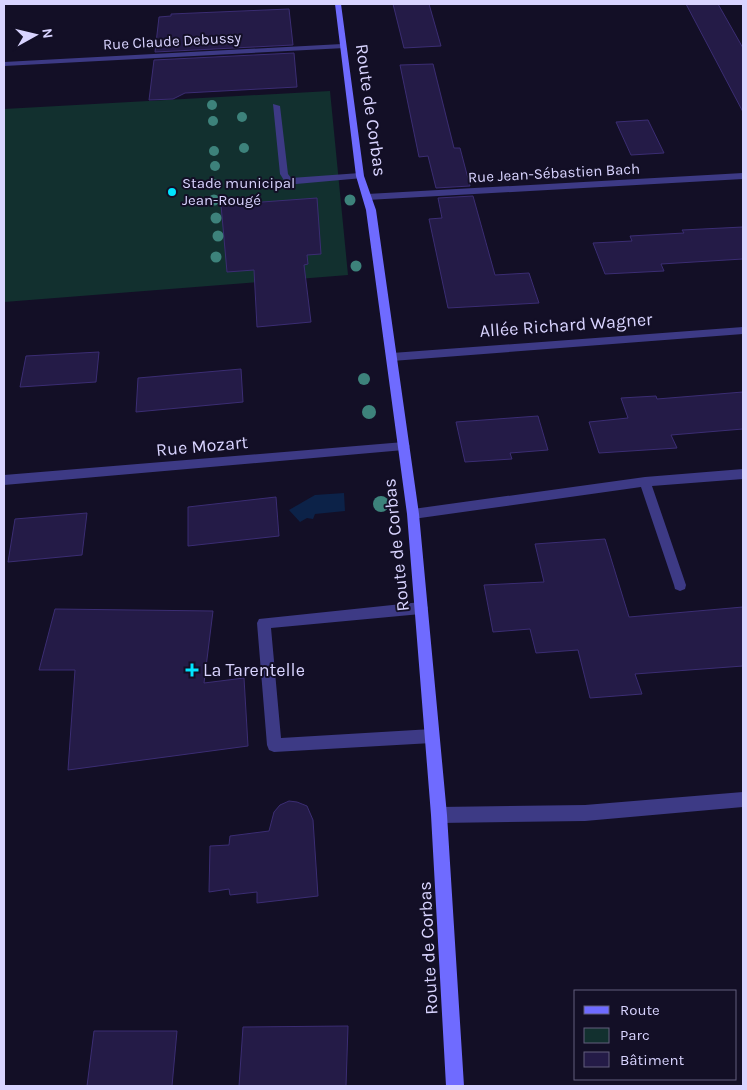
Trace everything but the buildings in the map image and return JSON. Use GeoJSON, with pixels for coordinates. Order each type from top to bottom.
{"type":"FeatureCollection","features":[{"type":"Feature","properties":{"kind":"street","name":"Route de Corbas"},"geometry":{"type":"LineString","coordinates":[[338,4],[360,176],[371,210],[413,514],[438,815],[455,1086]]}},
{"type":"Feature","properties":{"kind":"street","name":"Rue Claude Debussy"},"geometry":{"type":"LineString","coordinates":[[4,64],[342,46]]}},
{"type":"Feature","properties":{"kind":"street"},"geometry":{"type":"LineString","coordinates":[[276,106],[284,174],[288,180],[360,176]]}},
{"type":"Feature","properties":{"kind":"street","name":"Rue Jean-Sébastien Bach"},"geometry":{"type":"LineString","coordinates":[[367,197],[743,176]]}},
{"type":"Feature","properties":{"kind":"street","name":"Allée Richard Wagner"},"geometry":{"type":"LineString","coordinates":[[392,357],[743,330]]}},
{"type":"Feature","properties":{"kind":"street","name":"Rue Mozart"},"geometry":{"type":"LineString","coordinates":[[4,480],[404,446]]}},
{"type":"Feature","properties":{"kind":"street"},"geometry":{"type":"LineString","coordinates":[[413,514],[645,482],[743,474]]}},
{"type":"Feature","properties":{"kind":"street"},"geometry":{"type":"LineString","coordinates":[[645,482],[680,585]]}},
{"type":"Feature","properties":{"kind":"street"},"geometry":{"type":"LineString","coordinates":[[421,608],[264,623],[274,745],[432,736]]}},
{"type":"Feature","properties":{"kind":"street"},"geometry":{"type":"LineString","coordinates":[[438,815],[584,813],[743,799]]}},
{"type":"Feature","properties":{"kind":"green space","name":"Stade municipal Jean-Rougé"},"geometry":{"type":"Polygon","coordinates":[[[330,91],[348,275],[4,302],[4,109],[330,91]]]}},
{"type":"Feature","properties":{"kind":"water"},"geometry":{"type":"Polygon","coordinates":[[[344,493],[345,511],[315,514],[313,519],[307,518],[300,522],[289,510],[315,495],[344,493]]]}},
{"type":"Feature","properties":{"kind":"place","name":"Stade municipal Jean-Rougé"},"geometry":{"type":"Point","coordinates":[172,192]}},
{"type":"Feature","properties":{"kind":"place","name":"La Tarentelle"},"geometry":{"type":"Point","coordinates":[192,670]}}]}
